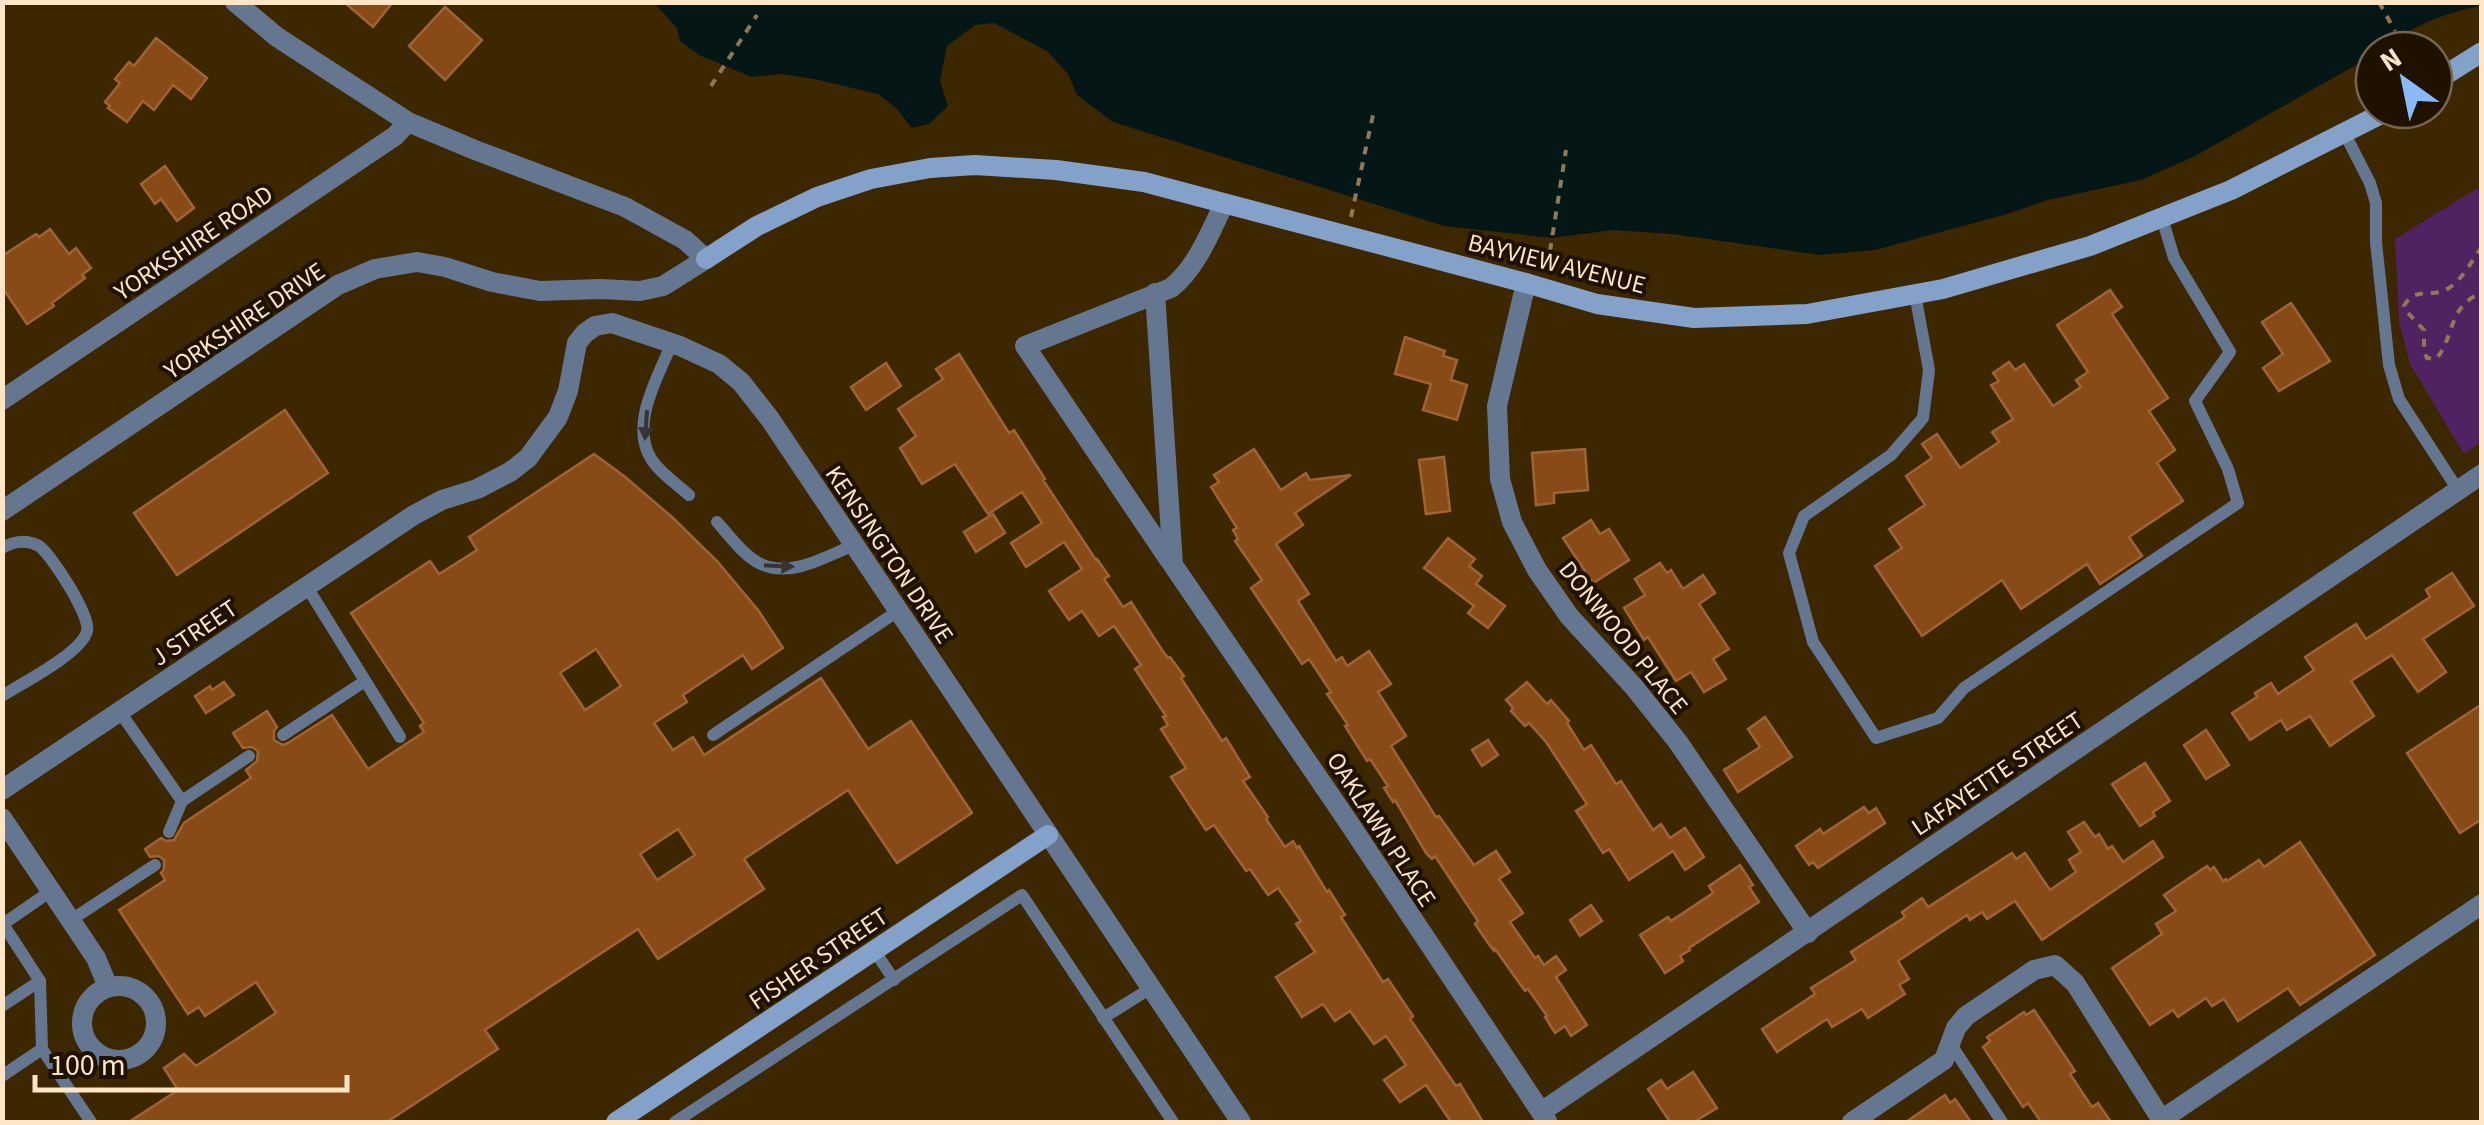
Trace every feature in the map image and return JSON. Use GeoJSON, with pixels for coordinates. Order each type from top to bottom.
{"type":"FeatureCollection","features":[{"type":"Feature","properties":{"kind":"street"},"geometry":{"type":"LineString","coordinates":[[235,2],[277,38],[408,122],[625,206],[685,240],[706,259]]}},
{"type":"Feature","properties":{"kind":"street"},"geometry":{"type":"LineString","coordinates":[[2454,70],[2482,52]]}},
{"type":"Feature","properties":{"kind":"street","name":"YORKSHIRE ROAD"},"geometry":{"type":"LineString","coordinates":[[2,400],[395,136],[408,122]]}},
{"type":"Feature","properties":{"kind":"street","name":"BAYVIEW AVENUE"},"geometry":{"type":"LineString","coordinates":[[706,259],[757,226],[817,197],[870,179],[975,165],[1056,170],[1144,182],[1597,304],[1694,318],[1807,314],[1943,289],[2090,246],[2232,190],[2354,129]]}},
{"type":"Feature","properties":{"kind":"street","name":"OAKLAWN PLACE"},"geometry":{"type":"LineString","coordinates":[[1224,204],[1197,260],[1171,288],[1025,346],[1544,1117]]}},
{"type":"Feature","properties":{"kind":"street","name":"YORKSHIRE DRIVE"},"geometry":{"type":"LineString","coordinates":[[2,511],[338,285],[375,268],[417,262],[540,292],[640,291],[662,286],[706,259]]}},
{"type":"Feature","properties":{"kind":"street","name":"DONWOOD PLACE"},"geometry":{"type":"LineString","coordinates":[[1526,283],[1497,406],[1500,479],[1512,522],[1537,570],[1569,616],[1678,742],[1808,933]]}},
{"type":"Feature","properties":{"kind":"street"},"geometry":{"type":"LineString","coordinates":[[1155,294],[1173,565]]}},
{"type":"Feature","properties":{"kind":"street","name":"KENSINGTON DRIVE"},"geometry":{"type":"LineString","coordinates":[[414,516],[442,500],[477,490],[528,458],[558,416],[568,391],[578,343],[595,326],[612,323],[720,364],[741,382],[770,419],[1241,1122]]}},
{"type":"Feature","properties":{"kind":"street","name":"LAFAYETTE STREET"},"geometry":{"type":"LineString","coordinates":[[1544,1117],[2482,474]]}},
{"type":"Feature","properties":{"kind":"street","name":"J STREET"},"geometry":{"type":"LineString","coordinates":[[2,790],[414,516]]}},
{"type":"Feature","properties":{"kind":"street"},"geometry":{"type":"LineString","coordinates":[[2,818],[96,958],[108,987]]}},
{"type":"Feature","properties":{"kind":"street","name":"FISHER STREET"},"geometry":{"type":"LineString","coordinates":[[616,1122],[1048,835]]}},
{"type":"Feature","properties":{"kind":"street"},"geometry":{"type":"LineString","coordinates":[[1852,1122],[1944,1060],[1956,1028],[1966,1016],[2034,970],[2055,965],[2076,983],[2162,1121],[2482,904]]}},
{"type":"Feature","properties":{"kind":"lane"},"geometry":{"type":"LineString","coordinates":[[2345,134],[2376,202],[2376,242],[2389,365],[2399,399],[2458,490]]}},
{"type":"Feature","properties":{"kind":"lane"},"geometry":{"type":"LineString","coordinates":[[1915,294],[1929,370],[1922,418],[1891,454],[1804,516],[1789,553],[1812,642],[1876,738],[1938,718],[1964,688],[2238,503],[2228,469],[2196,401],[2230,352],[2174,258],[2162,218]]}},
{"type":"Feature","properties":{"kind":"lane"},"geometry":{"type":"LineString","coordinates":[[672,343],[650,397],[644,441],[652,462],[690,495]]}},
{"type":"Feature","properties":{"kind":"lane"},"geometry":{"type":"LineString","coordinates":[[717,522],[744,552],[762,565],[786,570],[854,545]]}},
{"type":"Feature","properties":{"kind":"lane"},"geometry":{"type":"LineString","coordinates":[[2,548],[13,542],[29,542],[42,548],[82,606],[87,633],[78,647],[2,696]]}},
{"type":"Feature","properties":{"kind":"lane"},"geometry":{"type":"LineString","coordinates":[[308,586],[400,737]]}},
{"type":"Feature","properties":{"kind":"lane"},"geometry":{"type":"LineString","coordinates":[[713,735],[898,611]]}},
{"type":"Feature","properties":{"kind":"lane"},"geometry":{"type":"LineString","coordinates":[[282,734],[364,680]]}},
{"type":"Feature","properties":{"kind":"lane"},"geometry":{"type":"LineString","coordinates":[[120,712],[182,801]]}},
{"type":"Feature","properties":{"kind":"lane"},"geometry":{"type":"LineString","coordinates":[[169,832],[182,801],[248,756]]}},
{"type":"Feature","properties":{"kind":"lane"},"geometry":{"type":"LineString","coordinates":[[71,920],[155,865]]}},
{"type":"Feature","properties":{"kind":"lane"},"geometry":{"type":"LineString","coordinates":[[51,892],[3,923],[40,981],[42,1049],[91,1122]]}},
{"type":"Feature","properties":{"kind":"lane"},"geometry":{"type":"LineString","coordinates":[[675,1122],[1022,895],[1173,1122]]}},
{"type":"Feature","properties":{"kind":"lane"},"geometry":{"type":"LineString","coordinates":[[874,950],[894,980]]}},
{"type":"Feature","properties":{"kind":"lane"},"geometry":{"type":"LineString","coordinates":[[2,1006],[40,981]]}},
{"type":"Feature","properties":{"kind":"lane"},"geometry":{"type":"LineString","coordinates":[[1104,1018],[1150,988]]}},
{"type":"Feature","properties":{"kind":"lane"},"geometry":{"type":"LineString","coordinates":[[1950,1043],[2002,1122]]}},
{"type":"Feature","properties":{"kind":"lane"},"geometry":{"type":"LineString","coordinates":[[2,1076],[42,1049]]}},
{"type":"Feature","properties":{"kind":"path"},"geometry":{"type":"LineString","coordinates":[[2378,2],[2394,30]]}},
{"type":"Feature","properties":{"kind":"path"},"geometry":{"type":"LineString","coordinates":[[711,86],[757,16]]}},
{"type":"Feature","properties":{"kind":"path"},"geometry":{"type":"LineString","coordinates":[[1350,217],[1373,114]]}},
{"type":"Feature","properties":{"kind":"path"},"geometry":{"type":"LineString","coordinates":[[1550,251],[1566,150]]}},
{"type":"Feature","properties":{"kind":"path"},"geometry":{"type":"LineString","coordinates":[[2482,248],[2448,290],[2420,293],[2408,298],[2404,306],[2424,330],[2424,352],[2428,358],[2436,359],[2442,352],[2452,321],[2464,303],[2482,292]]}},
{"type":"Feature","properties":{"kind":"shaded area"},"geometry":{"type":"Polygon","coordinates":[[[2481,2],[2481,6],[2445,15],[2411,30],[2354,30],[2354,66],[2195,156],[2141,180],[2048,200],[1875,250],[1820,255],[1672,234],[1613,230],[1552,238],[1444,226],[1113,122],[1077,95],[1068,74],[1047,51],[994,23],[975,25],[947,46],[940,81],[948,106],[929,124],[912,128],[878,94],[781,74],[752,77],[699,55],[680,41],[677,28],[654,3],[2481,2]]]}},
{"type":"Feature","properties":{"kind":"shaded area"},"geometry":{"type":"Polygon","coordinates":[[[2481,186],[2481,442],[2464,454],[2410,364],[2399,322],[2395,239],[2481,186]]]}},
{"type":"Feature","properties":{"kind":"building"},"geometry":{"type":"Polygon","coordinates":[[[344,2],[393,2],[373,27],[344,2]]]}},
{"type":"Feature","properties":{"kind":"building"},"geometry":{"type":"Polygon","coordinates":[[[445,7],[482,40],[445,80],[409,46],[445,7]]]}},
{"type":"Feature","properties":{"kind":"building"},"geometry":{"type":"Polygon","coordinates":[[[156,38],[207,78],[191,99],[173,85],[154,110],[143,101],[127,122],[105,102],[120,83],[115,79],[129,62],[134,66],[156,38]]]}},
{"type":"Feature","properties":{"kind":"building"},"geometry":{"type":"Polygon","coordinates":[[[165,166],[194,208],[177,221],[161,199],[155,204],[141,184],[165,166]]]}},
{"type":"Feature","properties":{"kind":"building"},"geometry":{"type":"Polygon","coordinates":[[[50,229],[69,254],[76,248],[91,268],[82,275],[85,278],[52,303],[54,306],[27,324],[2,287],[2,256],[50,229]]]}},
{"type":"Feature","properties":{"kind":"building"},"geometry":{"type":"Polygon","coordinates":[[[2110,290],[2122,307],[2112,314],[2168,398],[2149,411],[2175,450],[2157,463],[2183,501],[2129,537],[2142,556],[2100,584],[2087,564],[2021,609],[2002,580],[1922,636],[1875,566],[1902,548],[1889,529],[1925,505],[1906,476],[1932,458],[1922,444],[1937,434],[1960,468],[1999,442],[1992,432],[2013,419],[1991,385],[1999,381],[1993,373],[2009,362],[2015,370],[2024,364],[2053,406],[2081,387],[2076,380],[2088,372],[2057,325],[2110,290]]]}},
{"type":"Feature","properties":{"kind":"building"},"geometry":{"type":"Polygon","coordinates":[[[2291,303],[2330,361],[2279,391],[2263,368],[2283,354],[2262,322],[2291,303]]]}},
{"type":"Feature","properties":{"kind":"building"},"geometry":{"type":"Polygon","coordinates":[[[1405,337],[1445,351],[1443,356],[1457,360],[1451,380],[1467,385],[1457,420],[1423,410],[1431,384],[1395,374],[1405,337]]]}},
{"type":"Feature","properties":{"kind":"building"},"geometry":{"type":"Polygon","coordinates":[[[959,354],[1009,433],[1014,430],[1109,576],[1104,579],[1123,607],[1131,602],[1184,676],[1181,678],[1222,741],[1226,738],[1250,777],[1243,781],[1285,847],[1293,841],[1299,846],[1383,982],[1388,979],[1413,1016],[1410,1019],[1456,1086],[1460,1084],[1483,1122],[1451,1122],[1426,1085],[1400,1102],[1384,1080],[1406,1065],[1386,1036],[1374,1044],[1350,1011],[1335,1021],[1323,1004],[1302,1017],[1276,977],[1315,952],[1296,924],[1301,921],[1278,888],[1268,895],[1250,869],[1246,871],[1214,825],[1206,830],[1171,777],[1186,768],[1161,729],[1168,725],[1163,717],[1166,716],[1135,669],[1141,665],[1114,626],[1099,636],[1082,611],[1069,620],[1049,591],[1082,569],[1064,542],[1026,567],[1011,543],[1042,523],[1022,492],[988,514],[955,464],[922,484],[900,448],[916,436],[898,409],[943,379],[936,369],[959,354]]]}},
{"type":"Feature","properties":{"kind":"building"},"geometry":{"type":"Polygon","coordinates":[[[886,363],[901,386],[866,410],[851,387],[886,363]]]}},
{"type":"Feature","properties":{"kind":"building"},"geometry":{"type":"Polygon","coordinates":[[[285,410],[328,473],[177,575],[134,513],[285,410]]]}},
{"type":"Feature","properties":{"kind":"building"},"geometry":{"type":"Polygon","coordinates":[[[1254,449],[1281,490],[1306,473],[1310,480],[1351,475],[1295,513],[1303,525],[1276,544],[1309,594],[1298,601],[1336,661],[1342,657],[1347,666],[1369,651],[1391,684],[1378,692],[1406,736],[1391,746],[1436,817],[1474,865],[1496,851],[1510,872],[1499,879],[1523,913],[1510,922],[1544,965],[1556,956],[1566,970],[1556,977],[1587,1025],[1571,1036],[1565,1026],[1555,1033],[1528,989],[1525,991],[1488,943],[1435,856],[1432,859],[1426,853],[1384,788],[1388,786],[1345,726],[1348,725],[1327,694],[1331,692],[1309,659],[1302,664],[1251,588],[1262,580],[1235,541],[1238,539],[1233,530],[1237,528],[1211,487],[1219,482],[1214,475],[1254,449]]]}},
{"type":"Feature","properties":{"kind":"building"},"geometry":{"type":"Polygon","coordinates":[[[1585,449],[1588,490],[1554,493],[1554,503],[1536,505],[1532,453],[1585,449]]]}},
{"type":"Feature","properties":{"kind":"building"},"geometry":{"type":"Polygon","coordinates":[[[594,454],[672,517],[717,561],[758,610],[783,648],[752,669],[743,655],[683,695],[687,702],[654,723],[673,750],[693,737],[704,755],[821,678],[868,749],[911,721],[972,813],[897,863],[848,790],[744,859],[764,889],[658,959],[638,929],[485,1030],[498,1049],[387,1122],[129,1122],[178,1090],[164,1068],[184,1054],[196,1066],[276,1013],[256,982],[205,1016],[199,1007],[188,1014],[119,910],[165,880],[161,873],[164,860],[150,857],[145,849],[161,838],[174,840],[184,823],[251,778],[246,770],[257,761],[258,751],[243,748],[233,733],[267,711],[277,727],[274,740],[283,745],[332,715],[368,769],[424,732],[420,726],[424,723],[351,613],[430,561],[439,574],[477,550],[469,537],[594,454]],[[596,649],[560,673],[585,710],[621,686],[596,649]],[[678,829],[640,854],[657,880],[695,855],[678,829]]]}},
{"type":"Feature","properties":{"kind":"building"},"geometry":{"type":"Polygon","coordinates":[[[1444,457],[1450,511],[1426,514],[1419,460],[1444,457]]]}},
{"type":"Feature","properties":{"kind":"building"},"geometry":{"type":"Polygon","coordinates":[[[993,514],[1005,533],[976,552],[964,532],[993,514]]]}},
{"type":"Feature","properties":{"kind":"building"},"geometry":{"type":"Polygon","coordinates":[[[1591,520],[1600,534],[1609,529],[1629,560],[1593,583],[1563,538],[1591,520]]]}},
{"type":"Feature","properties":{"kind":"building"},"geometry":{"type":"Polygon","coordinates":[[[1448,538],[1475,559],[1469,566],[1482,576],[1476,584],[1505,606],[1488,628],[1468,613],[1474,606],[1424,568],[1448,538]]]}},
{"type":"Feature","properties":{"kind":"building"},"geometry":{"type":"Polygon","coordinates":[[[1660,563],[1667,573],[1671,570],[1683,589],[1703,575],[1715,593],[1699,604],[1729,649],[1713,659],[1726,679],[1704,692],[1691,672],[1676,681],[1624,608],[1645,595],[1635,579],[1660,563]]]}},
{"type":"Feature","properties":{"kind":"building"},"geometry":{"type":"Polygon","coordinates":[[[2452,573],[2474,606],[2423,639],[2446,672],[2418,692],[2392,655],[2351,681],[2374,716],[2330,746],[2310,716],[2287,730],[2281,720],[2250,740],[2232,713],[2257,697],[2255,693],[2271,683],[2278,694],[2314,670],[2305,657],[2356,624],[2366,639],[2430,597],[2426,590],[2452,573]]]}},
{"type":"Feature","properties":{"kind":"building"},"geometry":{"type":"Polygon","coordinates":[[[224,682],[234,695],[206,713],[195,696],[224,682]]]}},
{"type":"Feature","properties":{"kind":"building"},"geometry":{"type":"Polygon","coordinates":[[[1527,682],[1547,704],[1551,700],[1569,721],[1584,750],[1591,745],[1616,784],[1621,781],[1653,830],[1661,824],[1670,838],[1685,828],[1704,857],[1685,870],[1673,851],[1629,880],[1609,849],[1603,853],[1576,811],[1587,804],[1546,742],[1511,711],[1513,708],[1506,700],[1527,682]]]}},
{"type":"Feature","properties":{"kind":"building"},"geometry":{"type":"Polygon","coordinates":[[[2482,704],[2482,819],[2460,833],[2407,753],[2482,704]]]}},
{"type":"Feature","properties":{"kind":"building"},"geometry":{"type":"Polygon","coordinates":[[[1765,717],[1792,757],[1738,792],[1724,770],[1760,747],[1748,729],[1765,717]]]}},
{"type":"Feature","properties":{"kind":"building"},"geometry":{"type":"Polygon","coordinates":[[[2206,730],[2229,765],[2206,779],[2184,745],[2206,730]]]}},
{"type":"Feature","properties":{"kind":"building"},"geometry":{"type":"Polygon","coordinates":[[[1488,740],[1498,755],[1482,766],[1472,750],[1488,740]]]}},
{"type":"Feature","properties":{"kind":"building"},"geometry":{"type":"Polygon","coordinates":[[[2145,763],[2170,801],[2140,826],[2112,784],[2145,763]]]}},
{"type":"Feature","properties":{"kind":"building"},"geometry":{"type":"Polygon","coordinates":[[[1864,807],[1869,813],[1876,808],[1885,823],[1818,868],[1813,862],[1809,865],[1796,846],[1820,829],[1823,834],[1864,807]]]}},
{"type":"Feature","properties":{"kind":"building"},"geometry":{"type":"Polygon","coordinates":[[[2084,822],[2095,837],[2099,834],[2108,849],[2112,846],[2123,862],[2153,841],[2163,857],[2042,940],[2015,901],[1987,919],[1982,912],[1970,920],[1967,915],[1898,961],[1909,979],[1899,985],[1905,994],[1868,1018],[1862,1009],[1832,1027],[1827,1019],[1777,1052],[1762,1029],[1815,994],[1811,988],[1856,960],[1851,952],[1905,917],[1902,912],[1922,898],[1928,907],[2012,853],[2016,859],[2025,853],[2050,890],[2076,872],[2069,860],[2081,852],[2068,832],[2084,822]]]}},
{"type":"Feature","properties":{"kind":"building"},"geometry":{"type":"Polygon","coordinates":[[[2300,842],[2375,955],[2300,1005],[2288,988],[2238,1021],[2224,999],[2212,1006],[2206,998],[2178,1017],[2173,1010],[2150,1025],[2112,968],[2162,934],[2156,924],[2176,911],[2164,895],[2207,866],[2210,870],[2214,867],[2227,881],[2259,860],[2264,867],[2300,842]]]}},
{"type":"Feature","properties":{"kind":"building"},"geometry":{"type":"Polygon","coordinates":[[[1740,865],[1759,902],[1689,948],[1680,956],[1683,961],[1665,973],[1640,935],[1668,917],[1671,921],[1713,893],[1709,886],[1740,865]]]}},
{"type":"Feature","properties":{"kind":"building"},"geometry":{"type":"Polygon","coordinates":[[[1591,905],[1602,921],[1580,936],[1570,920],[1591,905]]]}},
{"type":"Feature","properties":{"kind":"building"},"geometry":{"type":"Polygon","coordinates":[[[2034,1010],[2075,1071],[2070,1074],[2092,1107],[2098,1103],[2111,1122],[2041,1122],[2028,1103],[2023,1107],[1983,1047],[1990,1041],[1987,1037],[2024,1012],[2026,1015],[2034,1010]]]}},
{"type":"Feature","properties":{"kind":"building"},"geometry":{"type":"Polygon","coordinates":[[[1693,1072],[1717,1108],[1694,1122],[1670,1122],[1648,1089],[1661,1080],[1667,1089],[1693,1072]]]}},
{"type":"Feature","properties":{"kind":"building"},"geometry":{"type":"Polygon","coordinates":[[[1945,1095],[1950,1103],[1955,1099],[1971,1122],[1906,1122],[1945,1095]]]}}]}
